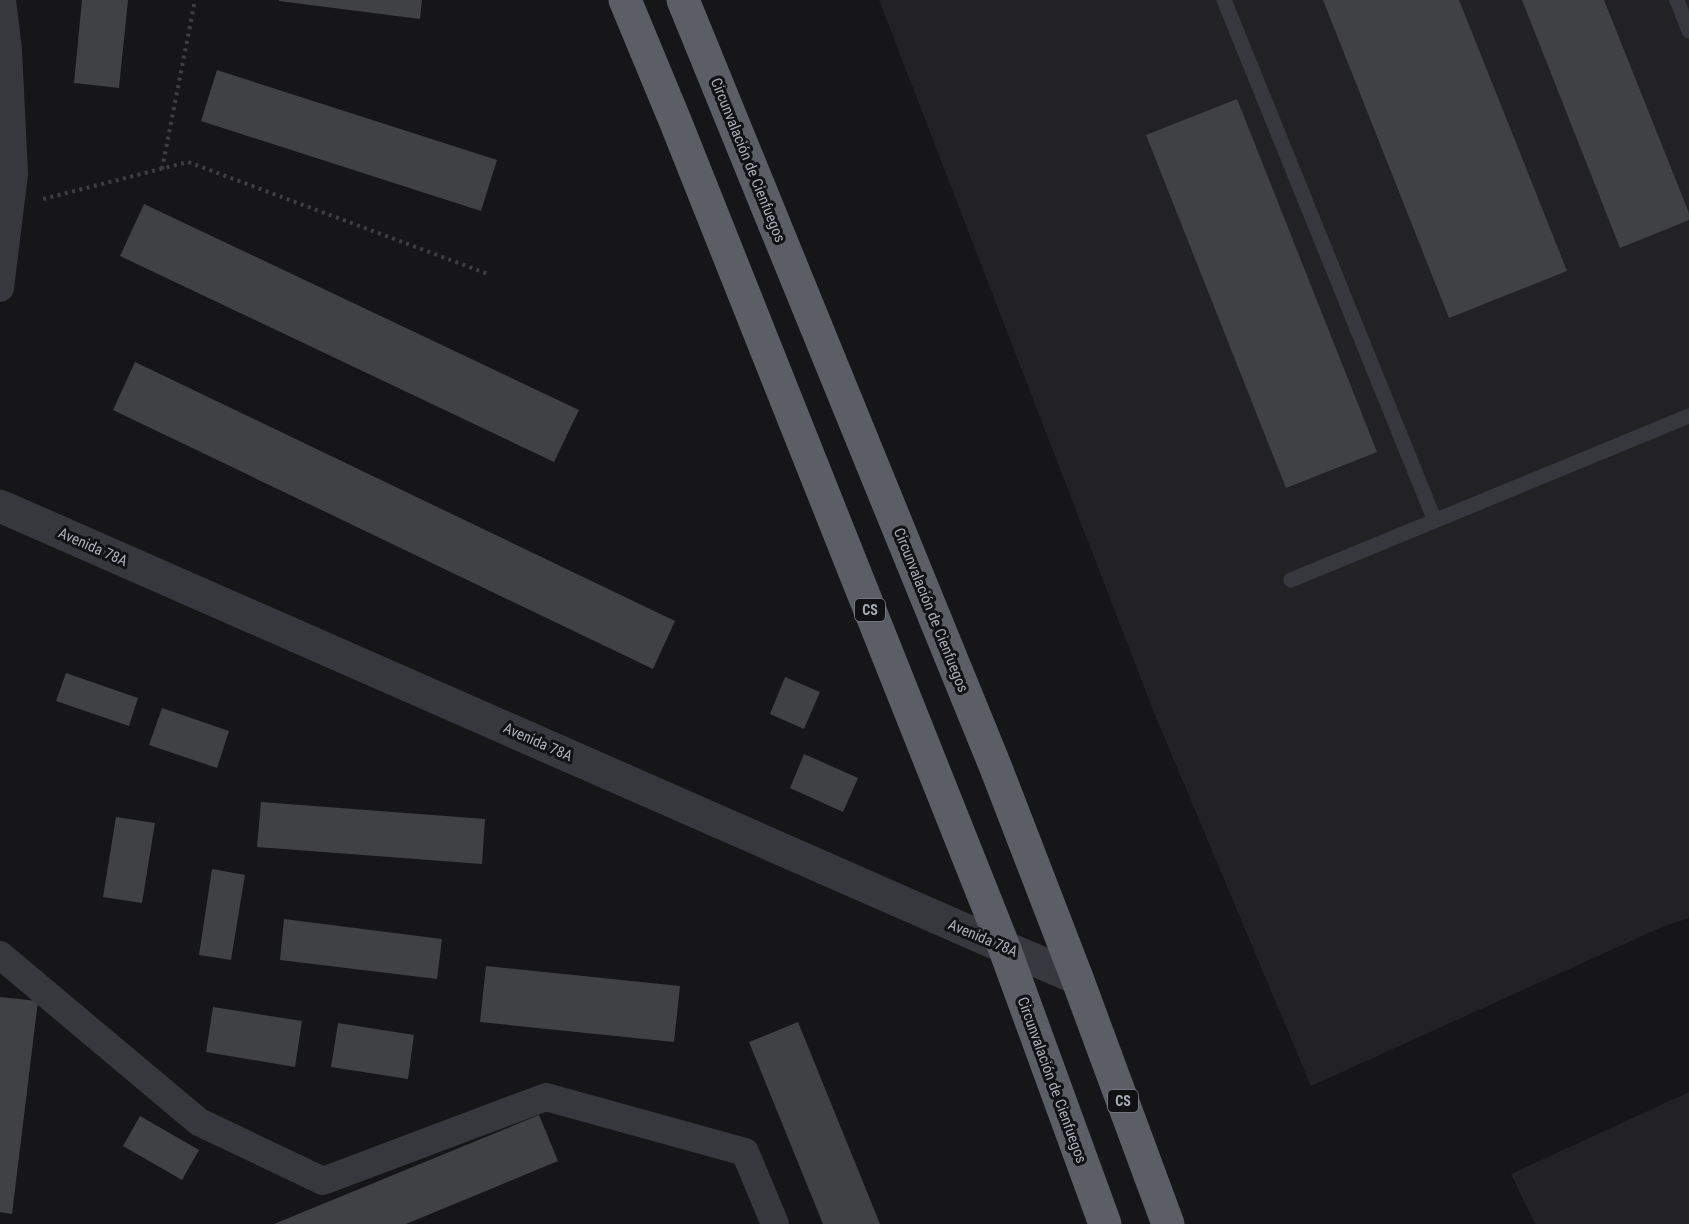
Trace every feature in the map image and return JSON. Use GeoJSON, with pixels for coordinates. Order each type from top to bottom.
{"type":"FeatureCollection","features":[{"type":"Feature","properties":{"kind":"highway","name":"Circunvalación de Cienfuegos"},"geometry":{"type":"LineString","coordinates":[[625,0],[681,134],[1004,947],[1105,1224]]}},
{"type":"Feature","properties":{"kind":"highway","name":"Circunvalación de Cienfuegos"},"geometry":{"type":"LineString","coordinates":[[683,0],[996,768],[1168,1224]]}},
{"type":"Feature","properties":{"kind":"street"},"geometry":{"type":"LineString","coordinates":[[0,288],[5,203],[14,174],[8,50],[2,0]]}},
{"type":"Feature","properties":{"kind":"street","name":"Avenida 78A"},"geometry":{"type":"LineString","coordinates":[[0,506],[1077,978]]}},
{"type":"Feature","properties":{"kind":"street"},"geometry":{"type":"LineString","coordinates":[[0,955],[199,1122],[323,1181],[546,1097],[745,1152],[775,1224]]}},
{"type":"Feature","properties":{"kind":"lane"},"geometry":{"type":"LineString","coordinates":[[1224,0],[1435,521]]}},
{"type":"Feature","properties":{"kind":"lane"},"geometry":{"type":"LineString","coordinates":[[1677,0],[1689,31]]}},
{"type":"Feature","properties":{"kind":"lane"},"geometry":{"type":"LineString","coordinates":[[1291,580],[1689,416]]}},
{"type":"Feature","properties":{"kind":"path"},"geometry":{"type":"LineString","coordinates":[[162,169],[195,0]]}},
{"type":"Feature","properties":{"kind":"path"},"geometry":{"type":"LineString","coordinates":[[5,203],[188,162],[488,274]]}},
{"type":"Feature","properties":{"kind":"shaded area"},"geometry":{"type":"Polygon","coordinates":[[[879,0],[1689,0],[1689,918],[1664,926],[1311,1086],[1155,715],[879,0]]]}},
{"type":"Feature","properties":{"kind":"shaded area"},"geometry":{"type":"Polygon","coordinates":[[[1689,1092],[1689,1224],[1535,1224],[1511,1174],[1689,1092]]]}},
{"type":"Feature","properties":{"kind":"building"},"geometry":{"type":"Polygon","coordinates":[[[82,0],[128,0],[119,88],[74,83],[82,0]]]}},
{"type":"Feature","properties":{"kind":"building"},"geometry":{"type":"Polygon","coordinates":[[[279,0],[422,0],[420,19],[279,0]]]}},
{"type":"Feature","properties":{"kind":"building"},"geometry":{"type":"Polygon","coordinates":[[[1323,0],[1459,0],[1567,271],[1449,318],[1323,0]]]}},
{"type":"Feature","properties":{"kind":"building"},"geometry":{"type":"Polygon","coordinates":[[[1522,0],[1604,0],[1689,213],[1689,220],[1620,248],[1522,0]]]}},
{"type":"Feature","properties":{"kind":"building"},"geometry":{"type":"Polygon","coordinates":[[[217,70],[497,160],[481,211],[201,121],[217,70]]]}},
{"type":"Feature","properties":{"kind":"building"},"geometry":{"type":"Polygon","coordinates":[[[1237,99],[1377,452],[1286,488],[1146,135],[1237,99]]]}},
{"type":"Feature","properties":{"kind":"building"},"geometry":{"type":"Polygon","coordinates":[[[144,204],[579,410],[554,462],[120,256],[144,204]]]}},
{"type":"Feature","properties":{"kind":"building"},"geometry":{"type":"Polygon","coordinates":[[[135,362],[675,621],[653,669],[113,410],[135,362]]]}},
{"type":"Feature","properties":{"kind":"building"},"geometry":{"type":"Polygon","coordinates":[[[66,673],[138,698],[129,726],[56,701],[66,673]]]}},
{"type":"Feature","properties":{"kind":"building"},"geometry":{"type":"Polygon","coordinates":[[[785,677],[820,692],[804,729],[770,714],[785,677]]]}},
{"type":"Feature","properties":{"kind":"building"},"geometry":{"type":"Polygon","coordinates":[[[162,708],[229,731],[217,768],[149,745],[162,708]]]}},
{"type":"Feature","properties":{"kind":"building"},"geometry":{"type":"Polygon","coordinates":[[[804,754],[858,778],[843,812],[790,788],[804,754]]]}},
{"type":"Feature","properties":{"kind":"building"},"geometry":{"type":"Polygon","coordinates":[[[261,802],[485,819],[482,864],[257,847],[261,802]]]}},
{"type":"Feature","properties":{"kind":"building"},"geometry":{"type":"Polygon","coordinates":[[[116,817],[155,823],[142,903],[103,897],[116,817]]]}},
{"type":"Feature","properties":{"kind":"building"},"geometry":{"type":"Polygon","coordinates":[[[212,869],[245,875],[231,960],[199,955],[212,869]]]}},
{"type":"Feature","properties":{"kind":"building"},"geometry":{"type":"Polygon","coordinates":[[[284,919],[442,939],[437,979],[280,960],[284,919]]]}},
{"type":"Feature","properties":{"kind":"building"},"geometry":{"type":"Polygon","coordinates":[[[486,966],[680,986],[674,1042],[480,1022],[486,966]]]}},
{"type":"Feature","properties":{"kind":"building"},"geometry":{"type":"Polygon","coordinates":[[[0,997],[38,1001],[12,1214],[0,1212],[0,997]]]}},
{"type":"Feature","properties":{"kind":"building"},"geometry":{"type":"Polygon","coordinates":[[[213,1007],[302,1021],[295,1067],[206,1052],[213,1007]]]}},
{"type":"Feature","properties":{"kind":"building"},"geometry":{"type":"Polygon","coordinates":[[[798,1022],[880,1224],[823,1224],[749,1042],[798,1022]]]}},
{"type":"Feature","properties":{"kind":"building"},"geometry":{"type":"Polygon","coordinates":[[[338,1023],[414,1035],[408,1079],[331,1067],[338,1023]]]}},
{"type":"Feature","properties":{"kind":"building"},"geometry":{"type":"Polygon","coordinates":[[[539,1115],[558,1161],[406,1224],[274,1224],[539,1115]]]}},
{"type":"Feature","properties":{"kind":"building"},"geometry":{"type":"Polygon","coordinates":[[[140,1116],[199,1150],[182,1180],[123,1146],[140,1116]]]}}]}
